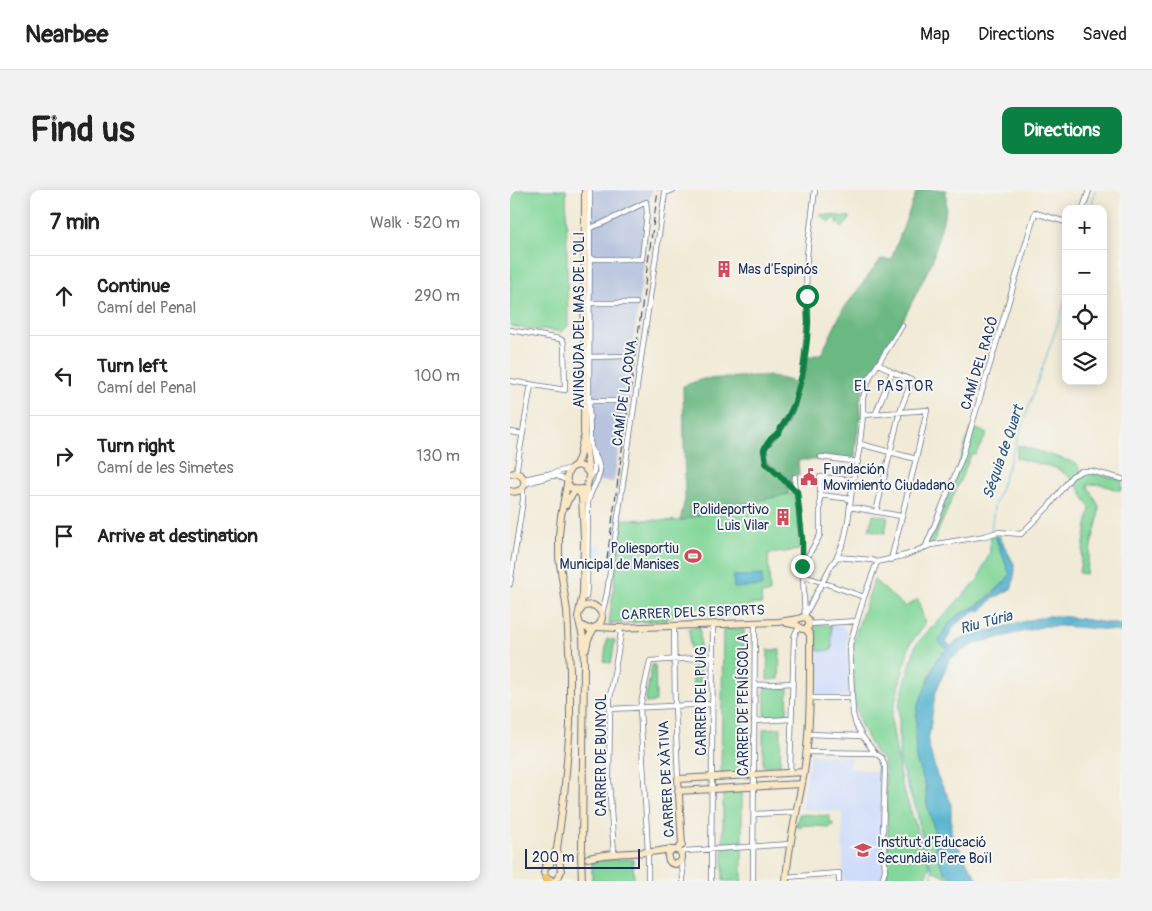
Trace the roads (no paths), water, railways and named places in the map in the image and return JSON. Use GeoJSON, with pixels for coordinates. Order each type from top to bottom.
{"type":"FeatureCollection","features":[{"type":"Feature","properties":{"kind":"main road"},"geometry":{"type":"LineString","coordinates":[[583,507],[588,483],[584,432],[585,190]]}},
{"type":"Feature","properties":{"kind":"main road"},"geometry":{"type":"LineString","coordinates":[[556,850],[561,871],[559,876],[551,880],[544,873],[545,867],[550,864],[556,850],[566,779],[570,716],[567,611],[559,558],[559,536],[567,474],[579,458],[584,432]]}},
{"type":"Feature","properties":{"kind":"main road"},"geometry":{"type":"LineString","coordinates":[[573,467],[583,467],[588,472]]}},
{"type":"Feature","properties":{"kind":"main road"},"geometry":{"type":"LineString","coordinates":[[513,474],[519,474],[524,483],[519,491],[513,492]]}},
{"type":"Feature","properties":{"kind":"main road"},"geometry":{"type":"LineString","coordinates":[[567,482],[582,497],[583,507],[584,596],[578,620],[583,636],[584,665],[583,771],[586,800],[584,881]]}},
{"type":"Feature","properties":{"kind":"main road"},"geometry":{"type":"LineString","coordinates":[[561,516],[568,500],[577,490],[588,483]]}},
{"type":"Feature","properties":{"kind":"main road"},"geometry":{"type":"LineString","coordinates":[[584,596],[593,606],[600,610],[602,617],[588,639],[584,665]]}},
{"type":"Feature","properties":{"kind":"main road"},"geometry":{"type":"LineString","coordinates":[[580,611],[584,606],[593,606]]}},
{"type":"Feature","properties":{"kind":"main road","name":"CARRER DELS ESPORTS"},"geometry":{"type":"LineString","coordinates":[[602,617],[608,627]]}},
{"type":"Feature","properties":{"kind":"main road"},"geometry":{"type":"LineString","coordinates":[[786,879],[809,734],[811,698],[810,635],[803,622]]}},
{"type":"Feature","properties":{"kind":"main road","name":"CARRER DELS ESPORTS"},"geometry":{"type":"LineString","coordinates":[[596,628],[803,622]]}},
{"type":"Feature","properties":{"kind":"main road"},"geometry":{"type":"LineString","coordinates":[[581,625],[588,629],[596,628]]}},
{"type":"Feature","properties":{"kind":"main road"},"geometry":{"type":"LineString","coordinates":[[678,780],[804,772]]}},
{"type":"Feature","properties":{"kind":"main road","name":"CARRER DE XÀTIVA"},"geometry":{"type":"LineString","coordinates":[[678,780],[682,845],[678,856]]}},
{"type":"Feature","properties":{"kind":"main road"},"geometry":{"type":"LineString","coordinates":[[678,791],[801,784]]}},
{"type":"Feature","properties":{"kind":"main road"},"geometry":{"type":"LineString","coordinates":[[656,852],[667,850],[678,856]]}},
{"type":"Feature","properties":{"kind":"main road"},"geometry":{"type":"LineString","coordinates":[[586,855],[656,852],[668,856],[672,864],[678,856]]}},
{"type":"Feature","properties":{"kind":"main road"},"geometry":{"type":"LineString","coordinates":[[668,856],[669,852],[678,856]]}},
{"type":"Feature","properties":{"kind":"main road"},"geometry":{"type":"LineString","coordinates":[[550,864],[559,866]]}},
{"type":"Feature","properties":{"kind":"street","name":"AVINGUDA DEL MAS DE L'OLI"},"geometry":{"type":"LineString","coordinates":[[588,483],[594,471],[590,440],[589,401],[590,190]]}},
{"type":"Feature","properties":{"kind":"street"},"geometry":{"type":"LineString","coordinates":[[665,191],[673,190]]}},
{"type":"Feature","properties":{"kind":"street"},"geometry":{"type":"LineString","coordinates":[[795,491],[766,463],[764,450],[788,417],[794,405],[803,372],[808,322],[806,270],[815,190]]}},
{"type":"Feature","properties":{"kind":"street"},"geometry":{"type":"LineString","coordinates":[[1084,205],[1089,190]]}},
{"type":"Feature","properties":{"kind":"street","name":"CAMÍ DE LA COVA"},"geometry":{"type":"LineString","coordinates":[[602,617],[665,191]]}},
{"type":"Feature","properties":{"kind":"street"},"geometry":{"type":"LineString","coordinates":[[590,228],[646,202],[647,213],[642,259],[590,259]]}},
{"type":"Feature","properties":{"kind":"street","name":"CAMÍ DEL RACÓ"},"geometry":{"type":"LineString","coordinates":[[926,546],[962,458],[1035,213],[1062,221]]}},
{"type":"Feature","properties":{"kind":"street"},"geometry":{"type":"LineString","coordinates":[[589,303],[636,303]]}},
{"type":"Feature","properties":{"kind":"street"},"geometry":{"type":"LineString","coordinates":[[790,773],[794,637],[837,557],[844,540],[853,480],[858,462],[863,398],[871,375],[902,326]]}},
{"type":"Feature","properties":{"kind":"street"},"geometry":{"type":"LineString","coordinates":[[510,330],[563,341],[565,390],[510,381]]}},
{"type":"Feature","properties":{"kind":"street"},"geometry":{"type":"LineString","coordinates":[[589,357],[628,356]]}},
{"type":"Feature","properties":{"kind":"street"},"geometry":{"type":"LineString","coordinates":[[879,364],[930,388]]}},
{"type":"Feature","properties":{"kind":"street"},"geometry":{"type":"LineString","coordinates":[[876,413],[891,371]]}},
{"type":"Feature","properties":{"kind":"street"},"geometry":{"type":"LineString","coordinates":[[876,512],[900,411],[912,380]]}},
{"type":"Feature","properties":{"kind":"street"},"geometry":{"type":"LineString","coordinates":[[513,474],[523,434],[531,385]]}},
{"type":"Feature","properties":{"kind":"street"},"geometry":{"type":"LineString","coordinates":[[589,401],[622,401]]}},
{"type":"Feature","properties":{"kind":"street"},"geometry":{"type":"LineString","coordinates":[[863,414],[927,410],[890,560]]}},
{"type":"Feature","properties":{"kind":"street"},"geometry":{"type":"LineString","coordinates":[[510,432],[523,434]]}},
{"type":"Feature","properties":{"kind":"street"},"geometry":{"type":"LineString","coordinates":[[860,444],[916,459]]}},
{"type":"Feature","properties":{"kind":"street","name":"AVINGUDA DEL MAS DE L'OLI"},"geometry":{"type":"LineString","coordinates":[[584,596],[587,585],[589,495],[599,478],[600,469],[592,450]]}},
{"type":"Feature","properties":{"kind":"street"},"geometry":{"type":"LineString","coordinates":[[820,457],[858,462]]}},
{"type":"Feature","properties":{"kind":"street"},"geometry":{"type":"LineString","coordinates":[[524,483],[573,467]]}},
{"type":"Feature","properties":{"kind":"street"},"geometry":{"type":"LineString","coordinates":[[837,557],[877,562],[906,555],[926,546],[998,532],[1021,534],[1049,506],[1072,476],[1081,471],[1096,472],[1122,479]]}},
{"type":"Feature","properties":{"kind":"street"},"geometry":{"type":"LineString","coordinates":[[524,483],[551,476],[558,476],[567,482]]}},
{"type":"Feature","properties":{"kind":"street"},"geometry":{"type":"LineString","coordinates":[[795,477],[795,491],[802,539],[803,622]]}},
{"type":"Feature","properties":{"kind":"street"},"geometry":{"type":"LineString","coordinates":[[802,566],[820,535],[820,477],[853,480]]}},
{"type":"Feature","properties":{"kind":"street"},"geometry":{"type":"LineString","coordinates":[[510,584],[524,483]]}},
{"type":"Feature","properties":{"kind":"street"},"geometry":{"type":"LineString","coordinates":[[513,492],[523,500]]}},
{"type":"Feature","properties":{"kind":"street"},"geometry":{"type":"LineString","coordinates":[[820,495],[851,499]]}},
{"type":"Feature","properties":{"kind":"street"},"geometry":{"type":"LineString","coordinates":[[850,507],[901,516]]}},
{"type":"Feature","properties":{"kind":"street"},"geometry":{"type":"LineString","coordinates":[[877,562],[850,644],[852,698],[856,725],[875,753],[882,758],[885,767],[884,870],[882,881]]}},
{"type":"Feature","properties":{"kind":"street"},"geometry":{"type":"LineString","coordinates":[[803,577],[808,576],[864,597]]}},
{"type":"Feature","properties":{"kind":"street"},"geometry":{"type":"LineString","coordinates":[[593,606],[605,600]]}},
{"type":"Feature","properties":{"kind":"street"},"geometry":{"type":"LineString","coordinates":[[803,622],[856,621]]}},
{"type":"Feature","properties":{"kind":"street","name":"CARRER DE PENÍSCOLA"},"geometry":{"type":"LineString","coordinates":[[753,881],[755,623]]}},
{"type":"Feature","properties":{"kind":"street","name":"CARRER DEL PUIG"},"geometry":{"type":"LineString","coordinates":[[711,881],[713,624]]}},
{"type":"Feature","properties":{"kind":"street","name":"CARRER DE XÀTIVA"},"geometry":{"type":"LineString","coordinates":[[674,626],[678,780]]}},
{"type":"Feature","properties":{"kind":"street","name":"CARRER DE BUNYOL"},"geometry":{"type":"LineString","coordinates":[[614,854],[609,781],[610,698],[622,633],[617,628]]}},
{"type":"Feature","properties":{"kind":"street"},"geometry":{"type":"LineString","coordinates":[[648,881],[640,708],[650,660],[712,658]]}},
{"type":"Feature","properties":{"kind":"street"},"geometry":{"type":"LineString","coordinates":[[755,685],[792,683]]}},
{"type":"Feature","properties":{"kind":"street"},"geometry":{"type":"LineString","coordinates":[[811,698],[852,698]]}},
{"type":"Feature","properties":{"kind":"street"},"geometry":{"type":"LineString","coordinates":[[610,709],[712,704]]}},
{"type":"Feature","properties":{"kind":"street"},"geometry":{"type":"LineString","coordinates":[[754,721],[791,719]]}},
{"type":"Feature","properties":{"kind":"street"},"geometry":{"type":"LineString","coordinates":[[809,734],[862,736]]}},
{"type":"Feature","properties":{"kind":"street"},"geometry":{"type":"LineString","coordinates":[[806,752],[875,753]]}},
{"type":"Feature","properties":{"kind":"street"},"geometry":{"type":"LineString","coordinates":[[754,814],[796,812]]}},
{"type":"Feature","properties":{"kind":"street"},"geometry":{"type":"LineString","coordinates":[[683,881],[678,856],[685,851],[791,844]]}},
{"type":"Feature","properties":{"kind":"street"},"geometry":{"type":"LineString","coordinates":[[786,879],[839,873],[839,881]]}},
{"type":"Feature","properties":{"kind":"water"},"geometry":{"type":"Polygon","coordinates":[[[995,536],[999,536],[1014,564],[1012,588],[993,599],[980,612],[977,610],[958,623],[946,642],[951,646],[959,639],[1049,616],[1122,625],[1122,632],[1045,626],[977,643],[949,660],[935,694],[928,743],[937,776],[951,802],[951,832],[979,881],[954,881],[951,875],[945,873],[939,861],[933,825],[927,804],[926,786],[916,760],[917,708],[938,657],[948,649],[938,642],[947,626],[963,612],[987,599],[1010,575],[995,536]]]}},
{"type":"Feature","properties":{"kind":"water"},"geometry":{"type":"Polygon","coordinates":[[[762,575],[762,586],[734,588],[733,576],[762,575]]]}},
{"type":"Feature","properties":{"kind":"waterway","name":"Séquia de Quart"},"geometry":{"type":"LineString","coordinates":[[1092,205],[1095,190]]}},
{"type":"Feature","properties":{"kind":"waterway","name":"Séquia de Quart"},"geometry":{"type":"LineString","coordinates":[[991,532],[994,507],[1062,312]]}},
{"type":"Feature","properties":{"kind":"waterway","name":"Séquia de Quart"},"geometry":{"type":"LineString","coordinates":[[932,881],[932,870],[920,829],[916,807],[911,798],[899,760],[899,704],[916,644],[978,580],[990,551],[991,536]]}},
{"type":"Feature","properties":{"kind":"railway"},"geometry":{"type":"LineString","coordinates":[[607,559],[658,190]]}},
{"type":"Feature","properties":{"kind":"place","name":"Mas d'Espinós"},"geometry":{"type":"Point","coordinates":[724,269]}},
{"type":"Feature","properties":{"kind":"place","name":"Fundación Movimiento Ciudadano"},"geometry":{"type":"Point","coordinates":[809,477]}},
{"type":"Feature","properties":{"kind":"place","name":"Polideportivo Luis Vilar"},"geometry":{"type":"Point","coordinates":[783,517]}},
{"type":"Feature","properties":{"kind":"place","name":"Poliesportiu Municipal de Manises"},"geometry":{"type":"Point","coordinates":[693,556]}},
{"type":"Feature","properties":{"kind":"place","name":"Institut d'Educació Secundàia Pere Boïl"},"geometry":{"type":"Point","coordinates":[863,850]}},
{"type":"Feature","properties":{"kind":"district","name":"EL PASTOR"},"geometry":{"type":"Point","coordinates":[894,386]}},
{"type":"Feature","properties":{"kind":"water label","name":"Riu Túria"},"geometry":{"type":"Point","coordinates":[986,622]}}]}
